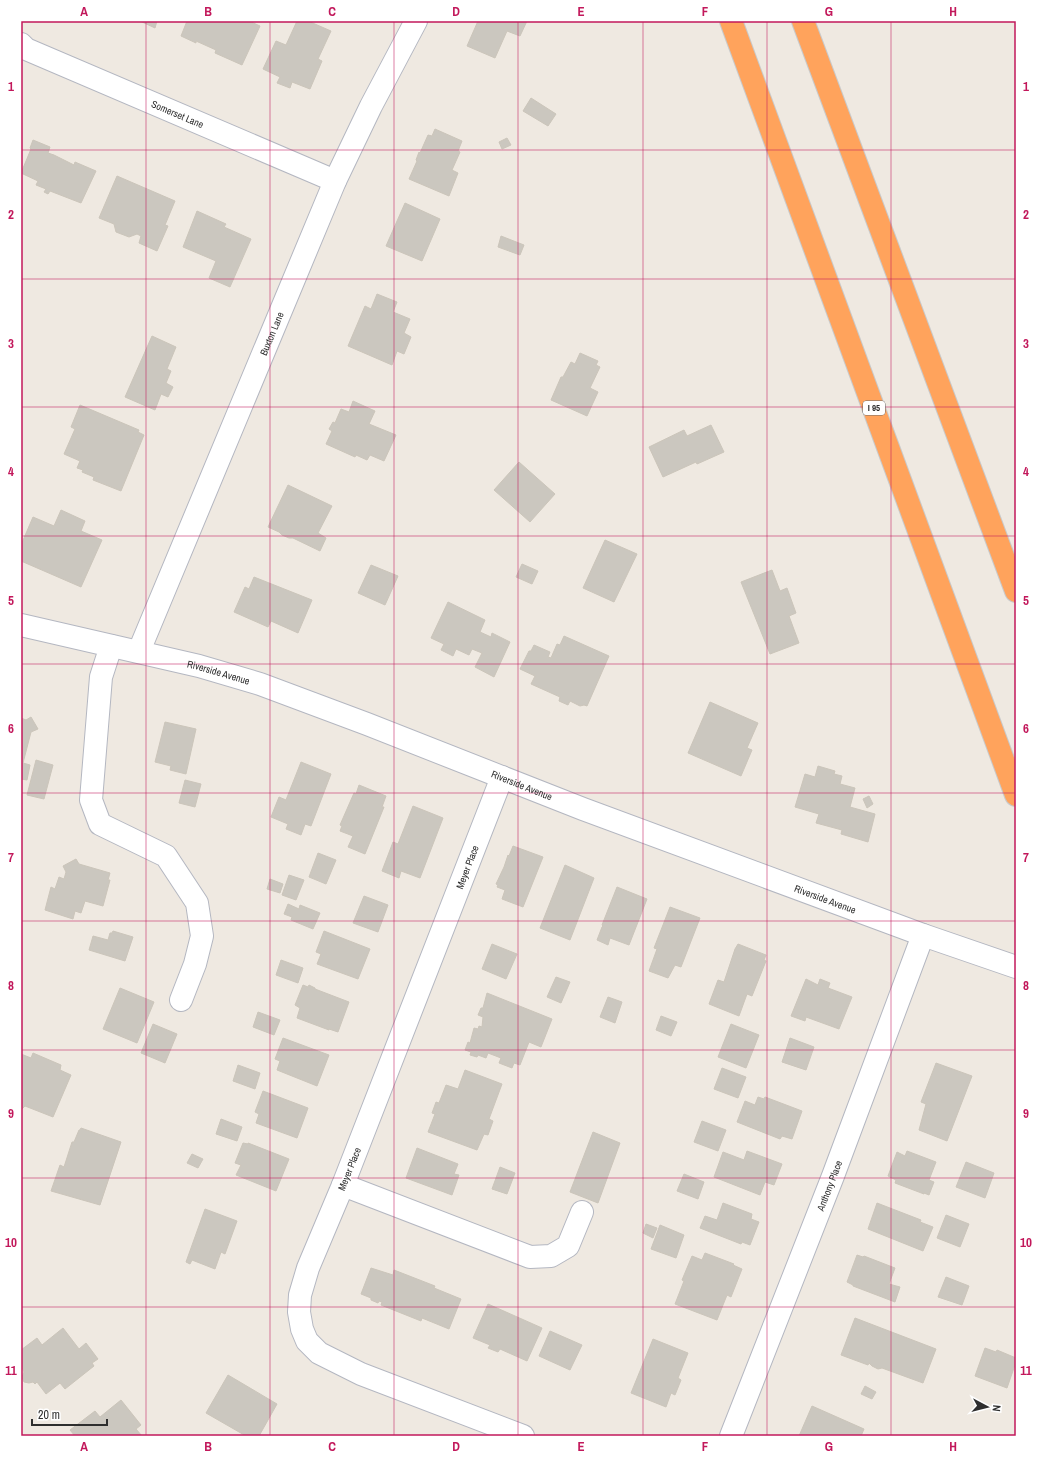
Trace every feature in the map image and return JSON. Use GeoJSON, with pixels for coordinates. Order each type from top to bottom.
{"type":"FeatureCollection","features":[{"type":"Feature","properties":{"kind":"highway","name":"I 95"},"geometry":{"type":"LineString","coordinates":[[731,21],[1016,795]]}},
{"type":"Feature","properties":{"kind":"highway"},"geometry":{"type":"LineString","coordinates":[[803,21],[1016,591]]}},
{"type":"Feature","properties":{"kind":"street","name":"Buxton Lane"},"geometry":{"type":"LineString","coordinates":[[138,651],[335,181],[371,106],[416,21]]}},
{"type":"Feature","properties":{"kind":"street","name":"Somerset Lane"},"geometry":{"type":"LineString","coordinates":[[21,44],[26,49],[335,181]]}},
{"type":"Feature","properties":{"kind":"street","name":"Riverside Avenue"},"geometry":{"type":"LineString","coordinates":[[21,625],[199,666],[260,684],[583,809],[923,935],[1016,967]]}},
{"type":"Feature","properties":{"kind":"street"},"geometry":{"type":"LineString","coordinates":[[111,646],[101,677],[92,800],[100,824],[166,856],[197,903],[202,936],[195,964],[181,1000]]}},
{"type":"Feature","properties":{"kind":"street","name":"Meyer Place"},"geometry":{"type":"LineString","coordinates":[[502,777],[343,1185],[308,1268],[300,1295],[299,1312],[302,1329],[307,1341],[319,1353],[361,1374],[523,1436]]}},
{"type":"Feature","properties":{"kind":"street","name":"Anthony Place"},"geometry":{"type":"LineString","coordinates":[[731,1436],[833,1176],[923,935]]}},
{"type":"Feature","properties":{"kind":"street"},"geometry":{"type":"LineString","coordinates":[[343,1185],[530,1257],[551,1256],[568,1246],[582,1212]]}},
{"type":"Feature","properties":{"kind":"building"},"geometry":{"type":"Polygon","coordinates":[[[140,21],[157,21],[155,28],[140,21]]]}},
{"type":"Feature","properties":{"kind":"building"},"geometry":{"type":"Polygon","coordinates":[[[187,21],[249,21],[260,26],[242,65],[215,53],[216,50],[181,36],[187,21]]]}},
{"type":"Feature","properties":{"kind":"building"},"geometry":{"type":"Polygon","coordinates":[[[297,21],[308,21],[331,31],[318,59],[322,61],[310,89],[292,82],[290,88],[277,83],[280,77],[263,69],[276,41],[286,45],[297,21]]]}},
{"type":"Feature","properties":{"kind":"building"},"geometry":{"type":"Polygon","coordinates":[[[478,21],[527,21],[520,36],[507,31],[495,58],[467,46],[478,21]]]}},
{"type":"Feature","properties":{"kind":"building"},"geometry":{"type":"Polygon","coordinates":[[[531,98],[556,114],[548,126],[523,111],[531,98]]]}},
{"type":"Feature","properties":{"kind":"building"},"geometry":{"type":"Polygon","coordinates":[[[435,129],[462,141],[458,151],[460,152],[452,170],[458,173],[449,196],[409,179],[417,161],[419,152],[420,153],[428,135],[432,136],[435,129]]]}},
{"type":"Feature","properties":{"kind":"building"},"geometry":{"type":"Polygon","coordinates":[[[507,138],[511,145],[502,149],[499,142],[507,138]]]}},
{"type":"Feature","properties":{"kind":"building"},"geometry":{"type":"Polygon","coordinates":[[[33,140],[50,147],[48,153],[74,165],[75,162],[96,171],[81,203],[50,191],[48,194],[44,192],[46,189],[36,185],[38,181],[21,173],[33,140]]]}},
{"type":"Feature","properties":{"kind":"building"},"geometry":{"type":"Polygon","coordinates":[[[117,176],[175,201],[165,225],[168,226],[157,251],[139,243],[141,236],[137,234],[129,237],[116,232],[114,224],[99,218],[117,176]]]}},
{"type":"Feature","properties":{"kind":"building"},"geometry":{"type":"Polygon","coordinates":[[[405,203],[440,219],[422,261],[386,246],[405,203]]]}},
{"type":"Feature","properties":{"kind":"building"},"geometry":{"type":"Polygon","coordinates":[[[197,211],[226,224],[224,227],[251,239],[230,287],[209,278],[216,261],[183,247],[197,211]]]}},
{"type":"Feature","properties":{"kind":"building"},"geometry":{"type":"Polygon","coordinates":[[[501,236],[524,245],[520,255],[498,247],[501,236]]]}},
{"type":"Feature","properties":{"kind":"building"},"geometry":{"type":"Polygon","coordinates":[[[377,294],[397,302],[393,312],[410,319],[404,333],[411,337],[404,354],[397,351],[392,365],[348,346],[365,306],[371,309],[377,294]]]}},
{"type":"Feature","properties":{"kind":"building"},"geometry":{"type":"Polygon","coordinates":[[[152,336],[176,347],[167,369],[171,371],[166,383],[173,387],[168,397],[161,394],[155,410],[125,397],[152,336]]]}},
{"type":"Feature","properties":{"kind":"building"},"geometry":{"type":"Polygon","coordinates":[[[580,353],[598,361],[596,365],[600,367],[590,388],[598,392],[587,416],[551,400],[561,377],[563,377],[571,362],[575,364],[580,353]]]}},
{"type":"Feature","properties":{"kind":"building"},"geometry":{"type":"Polygon","coordinates":[[[353,401],[375,411],[369,424],[396,435],[384,461],[370,455],[367,460],[356,455],[355,457],[326,444],[332,431],[329,429],[333,422],[335,423],[341,409],[349,412],[353,401]]]}},
{"type":"Feature","properties":{"kind":"building"},"geometry":{"type":"Polygon","coordinates":[[[80,405],[139,430],[138,432],[144,435],[121,491],[93,480],[94,477],[77,468],[80,461],[64,454],[75,429],[71,427],[80,405]]]}},
{"type":"Feature","properties":{"kind":"building"},"geometry":{"type":"Polygon","coordinates":[[[711,425],[724,452],[697,464],[696,462],[663,477],[649,447],[684,430],[687,436],[711,425]]]}},
{"type":"Feature","properties":{"kind":"building"},"geometry":{"type":"Polygon","coordinates":[[[519,462],[555,494],[530,522],[494,490],[519,462]]]}},
{"type":"Feature","properties":{"kind":"building"},"geometry":{"type":"Polygon","coordinates":[[[288,485],[332,506],[318,533],[326,538],[320,551],[293,538],[282,535],[268,527],[288,485]]]}},
{"type":"Feature","properties":{"kind":"building"},"geometry":{"type":"Polygon","coordinates":[[[61,510],[85,521],[81,531],[102,540],[81,587],[21,561],[21,545],[33,517],[54,526],[61,510]]]}},
{"type":"Feature","properties":{"kind":"building"},"geometry":{"type":"Polygon","coordinates":[[[605,540],[637,554],[614,602],[583,588],[605,540]]]}},
{"type":"Feature","properties":{"kind":"building"},"geometry":{"type":"Polygon","coordinates":[[[522,564],[538,571],[532,584],[516,577],[522,564]]]}},
{"type":"Feature","properties":{"kind":"building"},"geometry":{"type":"Polygon","coordinates":[[[371,565],[398,576],[385,605],[358,593],[371,565]]]}},
{"type":"Feature","properties":{"kind":"building"},"geometry":{"type":"Polygon","coordinates":[[[772,570],[780,591],[787,588],[796,613],[789,616],[799,643],[770,654],[741,582],[772,570]]]}},
{"type":"Feature","properties":{"kind":"building"},"geometry":{"type":"Polygon","coordinates":[[[254,577],[312,600],[298,633],[271,621],[268,627],[234,612],[245,587],[249,589],[254,577]]]}},
{"type":"Feature","properties":{"kind":"building"},"geometry":{"type":"Polygon","coordinates":[[[448,602],[485,620],[480,632],[491,637],[492,633],[510,642],[494,677],[475,667],[482,653],[472,649],[469,655],[456,649],[453,656],[441,650],[444,644],[431,638],[448,602]]]}},
{"type":"Feature","properties":{"kind":"building"},"geometry":{"type":"Polygon","coordinates":[[[564,636],[609,656],[587,706],[580,706],[570,701],[568,705],[559,701],[560,697],[531,684],[535,676],[520,669],[529,651],[531,651],[534,645],[550,652],[548,657],[551,658],[557,644],[560,645],[564,636]]]}},
{"type":"Feature","properties":{"kind":"building"},"geometry":{"type":"Polygon","coordinates":[[[710,702],[758,723],[747,748],[752,750],[741,776],[688,753],[710,702]]]}},
{"type":"Feature","properties":{"kind":"building"},"geometry":{"type":"Polygon","coordinates":[[[31,717],[38,729],[31,732],[23,763],[30,765],[27,780],[21,779],[21,718],[26,720],[31,717]]]}},
{"type":"Feature","properties":{"kind":"building"},"geometry":{"type":"Polygon","coordinates":[[[165,722],[196,729],[186,774],[170,770],[171,766],[155,762],[165,722]]]}},
{"type":"Feature","properties":{"kind":"building"},"geometry":{"type":"Polygon","coordinates":[[[36,760],[53,765],[44,799],[27,795],[36,760]]]}},
{"type":"Feature","properties":{"kind":"building"},"geometry":{"type":"Polygon","coordinates":[[[301,762],[331,774],[311,826],[305,824],[301,835],[286,829],[288,824],[271,817],[279,797],[286,800],[301,762]]]}},
{"type":"Feature","properties":{"kind":"building"},"geometry":{"type":"Polygon","coordinates":[[[818,766],[835,771],[834,774],[842,776],[840,784],[855,788],[850,807],[875,814],[868,842],[841,834],[842,830],[816,823],[819,814],[795,807],[805,774],[815,777],[818,766]]]}},
{"type":"Feature","properties":{"kind":"building"},"geometry":{"type":"Polygon","coordinates":[[[185,780],[201,784],[195,807],[179,803],[185,780]]]}},
{"type":"Feature","properties":{"kind":"building"},"geometry":{"type":"Polygon","coordinates":[[[359,785],[386,796],[382,807],[384,807],[365,854],[348,847],[353,836],[340,831],[342,826],[340,825],[359,785]]]}},
{"type":"Feature","properties":{"kind":"building"},"geometry":{"type":"Polygon","coordinates":[[[869,796],[873,804],[867,808],[863,799],[869,796]]]}},
{"type":"Feature","properties":{"kind":"building"},"geometry":{"type":"Polygon","coordinates":[[[413,806],[443,818],[420,878],[401,871],[399,878],[382,871],[393,842],[398,844],[413,806]]]}},
{"type":"Feature","properties":{"kind":"building"},"geometry":{"type":"Polygon","coordinates":[[[513,846],[543,857],[523,907],[502,899],[505,890],[497,887],[498,885],[496,884],[513,846]]]}},
{"type":"Feature","properties":{"kind":"building"},"geometry":{"type":"Polygon","coordinates":[[[318,853],[336,860],[326,884],[309,877],[318,853]]]}},
{"type":"Feature","properties":{"kind":"building"},"geometry":{"type":"Polygon","coordinates":[[[76,859],[79,864],[110,873],[108,880],[110,880],[103,906],[85,901],[81,913],[75,911],[73,919],[45,910],[51,887],[55,889],[59,877],[64,879],[66,872],[63,866],[76,859]]]}},
{"type":"Feature","properties":{"kind":"building"},"geometry":{"type":"Polygon","coordinates":[[[565,865],[594,878],[570,940],[540,928],[565,865]]]}},
{"type":"Feature","properties":{"kind":"building"},"geometry":{"type":"Polygon","coordinates":[[[289,875],[304,880],[296,900],[282,895],[289,875]]]}},
{"type":"Feature","properties":{"kind":"building"},"geometry":{"type":"Polygon","coordinates":[[[270,879],[283,884],[280,893],[267,889],[270,879]]]}},
{"type":"Feature","properties":{"kind":"building"},"geometry":{"type":"Polygon","coordinates":[[[617,887],[647,899],[629,945],[610,938],[608,945],[597,940],[617,887]]]}},
{"type":"Feature","properties":{"kind":"building"},"geometry":{"type":"Polygon","coordinates":[[[364,896],[388,905],[378,932],[353,923],[364,896]]]}},
{"type":"Feature","properties":{"kind":"building"},"geometry":{"type":"Polygon","coordinates":[[[288,904],[299,909],[300,905],[320,913],[313,929],[291,920],[292,917],[284,914],[288,904]]]}},
{"type":"Feature","properties":{"kind":"building"},"geometry":{"type":"Polygon","coordinates":[[[670,907],[700,918],[681,967],[675,965],[668,978],[649,971],[657,949],[654,948],[670,907]]]}},
{"type":"Feature","properties":{"kind":"building"},"geometry":{"type":"Polygon","coordinates":[[[113,931],[133,937],[125,961],[89,950],[93,936],[108,940],[110,933],[113,931]]]}},
{"type":"Feature","properties":{"kind":"building"},"geometry":{"type":"Polygon","coordinates":[[[324,931],[370,949],[358,979],[317,964],[321,954],[316,952],[324,931]]]}},
{"type":"Feature","properties":{"kind":"building"},"geometry":{"type":"Polygon","coordinates":[[[492,944],[517,954],[506,979],[482,969],[492,944]]]}},
{"type":"Feature","properties":{"kind":"building"},"geometry":{"type":"Polygon","coordinates":[[[738,944],[766,955],[764,960],[766,961],[752,996],[747,994],[739,1016],[709,1004],[718,980],[724,982],[738,944]]]}},
{"type":"Feature","properties":{"kind":"building"},"geometry":{"type":"Polygon","coordinates":[[[281,960],[303,968],[298,983],[276,975],[281,960]]]}},
{"type":"Feature","properties":{"kind":"building"},"geometry":{"type":"Polygon","coordinates":[[[556,977],[570,982],[561,1003],[547,997],[556,977]]]}},
{"type":"Feature","properties":{"kind":"building"},"geometry":{"type":"Polygon","coordinates":[[[806,979],[818,985],[820,979],[830,983],[828,988],[852,997],[839,1029],[806,1017],[805,1021],[791,1016],[806,979]]]}},
{"type":"Feature","properties":{"kind":"building"},"geometry":{"type":"Polygon","coordinates":[[[303,985],[308,987],[309,985],[315,989],[349,1002],[338,1032],[297,1018],[300,1008],[295,1005],[303,985]]]}},
{"type":"Feature","properties":{"kind":"building"},"geometry":{"type":"Polygon","coordinates":[[[120,988],[154,1002],[137,1043],[103,1029],[120,988]]]}},
{"type":"Feature","properties":{"kind":"building"},"geometry":{"type":"Polygon","coordinates":[[[487,993],[552,1019],[541,1047],[529,1042],[520,1065],[514,1063],[512,1068],[499,1063],[501,1058],[488,1053],[486,1058],[478,1055],[477,1057],[470,1055],[471,1052],[465,1050],[468,1042],[470,1043],[474,1028],[478,1029],[479,1026],[482,1027],[483,1017],[478,1015],[481,1008],[483,1008],[487,993]]]}},
{"type":"Feature","properties":{"kind":"building"},"geometry":{"type":"Polygon","coordinates":[[[608,997],[622,1002],[615,1023],[600,1017],[608,997]]]}},
{"type":"Feature","properties":{"kind":"building"},"geometry":{"type":"Polygon","coordinates":[[[258,1012],[280,1020],[274,1035],[253,1027],[258,1012]]]}},
{"type":"Feature","properties":{"kind":"building"},"geometry":{"type":"Polygon","coordinates":[[[661,1016],[677,1022],[671,1036],[656,1030],[661,1016]]]}},
{"type":"Feature","properties":{"kind":"building"},"geometry":{"type":"Polygon","coordinates":[[[153,1024],[177,1034],[165,1063],[141,1053],[153,1024]]]}},
{"type":"Feature","properties":{"kind":"building"},"geometry":{"type":"Polygon","coordinates":[[[731,1024],[759,1035],[746,1068],[718,1057],[731,1024]]]}},
{"type":"Feature","properties":{"kind":"building"},"geometry":{"type":"Polygon","coordinates":[[[283,1038],[329,1055],[317,1086],[277,1070],[280,1061],[275,1059],[283,1038]]]}},
{"type":"Feature","properties":{"kind":"building"},"geometry":{"type":"Polygon","coordinates":[[[790,1038],[814,1047],[806,1070],[782,1062],[790,1038]]]}},
{"type":"Feature","properties":{"kind":"building"},"geometry":{"type":"Polygon","coordinates":[[[33,1053],[61,1065],[60,1070],[71,1075],[53,1117],[25,1106],[22,1109],[21,1108],[21,1054],[31,1058],[33,1053]]]}},
{"type":"Feature","properties":{"kind":"building"},"geometry":{"type":"Polygon","coordinates":[[[936,1063],[972,1076],[947,1141],[919,1130],[926,1104],[921,1102],[936,1063]]]}},
{"type":"Feature","properties":{"kind":"building"},"geometry":{"type":"Polygon","coordinates":[[[238,1065],[260,1073],[255,1089],[233,1081],[238,1065]]]}},
{"type":"Feature","properties":{"kind":"building"},"geometry":{"type":"Polygon","coordinates":[[[722,1068],[746,1077],[738,1098],[714,1089],[722,1068]]]}},
{"type":"Feature","properties":{"kind":"building"},"geometry":{"type":"Polygon","coordinates":[[[465,1070],[502,1084],[489,1119],[493,1121],[488,1135],[484,1134],[477,1150],[428,1132],[435,1114],[432,1113],[436,1102],[439,1103],[446,1085],[458,1089],[465,1070]]]}},
{"type":"Feature","properties":{"kind":"building"},"geometry":{"type":"Polygon","coordinates":[[[263,1091],[308,1108],[297,1138],[256,1123],[259,1114],[255,1112],[263,1091]]]}},
{"type":"Feature","properties":{"kind":"building"},"geometry":{"type":"Polygon","coordinates":[[[758,1097],[764,1099],[765,1097],[802,1111],[792,1139],[782,1136],[780,1139],[737,1122],[745,1101],[755,1105],[758,1097]]]}},
{"type":"Feature","properties":{"kind":"building"},"geometry":{"type":"Polygon","coordinates":[[[221,1119],[242,1127],[237,1141],[216,1134],[221,1119]]]}},
{"type":"Feature","properties":{"kind":"building"},"geometry":{"type":"Polygon","coordinates":[[[702,1121],[726,1130],[718,1151],[694,1142],[702,1121]]]}},
{"type":"Feature","properties":{"kind":"building"},"geometry":{"type":"Polygon","coordinates":[[[81,1128],[121,1142],[100,1205],[51,1191],[60,1165],[64,1167],[72,1142],[74,1142],[81,1128]]]}},
{"type":"Feature","properties":{"kind":"building"},"geometry":{"type":"Polygon","coordinates":[[[593,1132],[620,1143],[598,1203],[570,1192],[593,1132]]]}},
{"type":"Feature","properties":{"kind":"building"},"geometry":{"type":"Polygon","coordinates":[[[243,1143],[248,1143],[289,1159],[276,1191],[236,1175],[241,1165],[235,1163],[243,1143]]]}},
{"type":"Feature","properties":{"kind":"building"},"geometry":{"type":"Polygon","coordinates":[[[417,1148],[458,1164],[454,1174],[459,1175],[452,1195],[406,1178],[417,1148]]]}},
{"type":"Feature","properties":{"kind":"building"},"geometry":{"type":"Polygon","coordinates":[[[747,1151],[782,1164],[774,1185],[765,1182],[760,1195],[714,1177],[723,1152],[744,1160],[747,1151]]]}},
{"type":"Feature","properties":{"kind":"building"},"geometry":{"type":"Polygon","coordinates":[[[907,1151],[936,1162],[929,1180],[934,1182],[929,1195],[895,1183],[896,1180],[888,1176],[897,1152],[905,1156],[907,1151]]]}},
{"type":"Feature","properties":{"kind":"building"},"geometry":{"type":"Polygon","coordinates":[[[192,1154],[203,1159],[198,1168],[187,1163],[192,1154]]]}},
{"type":"Feature","properties":{"kind":"building"},"geometry":{"type":"Polygon","coordinates":[[[966,1162],[994,1173],[985,1198],[956,1187],[966,1162]]]}},
{"type":"Feature","properties":{"kind":"building"},"geometry":{"type":"Polygon","coordinates":[[[500,1167],[515,1173],[507,1194],[492,1189],[500,1167]]]}},
{"type":"Feature","properties":{"kind":"building"},"geometry":{"type":"Polygon","coordinates":[[[684,1174],[704,1182],[698,1199],[677,1191],[684,1174]]]}},
{"type":"Feature","properties":{"kind":"building"},"geometry":{"type":"Polygon","coordinates":[[[723,1203],[752,1214],[751,1219],[759,1222],[750,1245],[742,1242],[741,1244],[700,1228],[705,1216],[717,1220],[723,1203]]]}},
{"type":"Feature","properties":{"kind":"building"},"geometry":{"type":"Polygon","coordinates":[[[877,1203],[921,1220],[920,1222],[933,1227],[923,1251],[868,1229],[877,1203]]]}},
{"type":"Feature","properties":{"kind":"building"},"geometry":{"type":"Polygon","coordinates":[[[205,1209],[237,1221],[225,1254],[221,1252],[215,1269],[192,1260],[190,1264],[186,1262],[205,1209]]]}},
{"type":"Feature","properties":{"kind":"building"},"geometry":{"type":"Polygon","coordinates":[[[946,1215],[969,1224],[960,1247],[937,1238],[946,1215]]]}},
{"type":"Feature","properties":{"kind":"building"},"geometry":{"type":"Polygon","coordinates":[[[646,1224],[657,1228],[653,1238],[643,1233],[646,1224]]]}},
{"type":"Feature","properties":{"kind":"building"},"geometry":{"type":"Polygon","coordinates":[[[660,1225],[684,1235],[676,1258],[651,1249],[660,1225]]]}},
{"type":"Feature","properties":{"kind":"building"},"geometry":{"type":"Polygon","coordinates":[[[705,1253],[734,1264],[733,1265],[742,1269],[731,1297],[727,1295],[717,1320],[675,1304],[684,1281],[682,1280],[692,1256],[702,1260],[705,1253]]]}},
{"type":"Feature","properties":{"kind":"building"},"geometry":{"type":"Polygon","coordinates":[[[857,1255],[864,1256],[895,1268],[889,1284],[900,1287],[895,1302],[853,1286],[847,1282],[857,1255]]]}},
{"type":"Feature","properties":{"kind":"building"},"geometry":{"type":"Polygon","coordinates":[[[371,1268],[393,1275],[394,1270],[435,1286],[434,1288],[461,1299],[449,1329],[422,1318],[421,1321],[381,1305],[382,1302],[379,1301],[378,1303],[361,1294],[371,1268]]]}},
{"type":"Feature","properties":{"kind":"building"},"geometry":{"type":"Polygon","coordinates":[[[946,1277],[969,1286],[962,1305],[938,1297],[946,1277]]]}},
{"type":"Feature","properties":{"kind":"building"},"geometry":{"type":"Polygon","coordinates":[[[488,1304],[542,1328],[527,1361],[500,1349],[498,1352],[488,1348],[490,1345],[473,1338],[488,1304]]]}},
{"type":"Feature","properties":{"kind":"building"},"geometry":{"type":"Polygon","coordinates":[[[855,1318],[936,1349],[923,1383],[882,1368],[878,1369],[869,1363],[868,1365],[841,1355],[855,1318]]]}},
{"type":"Feature","properties":{"kind":"building"},"geometry":{"type":"Polygon","coordinates":[[[63,1328],[79,1349],[86,1343],[98,1359],[92,1363],[94,1366],[65,1389],[60,1383],[46,1394],[37,1382],[35,1384],[33,1382],[24,1382],[22,1377],[24,1372],[21,1365],[21,1350],[37,1338],[42,1345],[63,1328]]]}},
{"type":"Feature","properties":{"kind":"building"},"geometry":{"type":"Polygon","coordinates":[[[550,1331],[582,1345],[570,1370],[539,1356],[550,1331]]]}},
{"type":"Feature","properties":{"kind":"building"},"geometry":{"type":"Polygon","coordinates":[[[653,1339],[688,1353],[678,1378],[681,1380],[675,1395],[671,1393],[666,1407],[631,1393],[653,1339]]]}},
{"type":"Feature","properties":{"kind":"building"},"geometry":{"type":"Polygon","coordinates":[[[985,1348],[996,1352],[997,1350],[1016,1358],[1007,1388],[975,1376],[985,1348]]]}},
{"type":"Feature","properties":{"kind":"building"},"geometry":{"type":"Polygon","coordinates":[[[228,1375],[277,1404],[259,1436],[246,1436],[206,1413],[228,1375]]]}},
{"type":"Feature","properties":{"kind":"building"},"geometry":{"type":"Polygon","coordinates":[[[865,1386],[876,1392],[872,1399],[861,1394],[865,1386]]]}},
{"type":"Feature","properties":{"kind":"building"},"geometry":{"type":"Polygon","coordinates":[[[121,1400],[141,1425],[136,1429],[142,1436],[75,1436],[70,1430],[95,1411],[100,1417],[121,1400]]]}},
{"type":"Feature","properties":{"kind":"building"},"geometry":{"type":"Polygon","coordinates":[[[812,1406],[864,1429],[861,1436],[799,1436],[812,1406]]]}}]}
